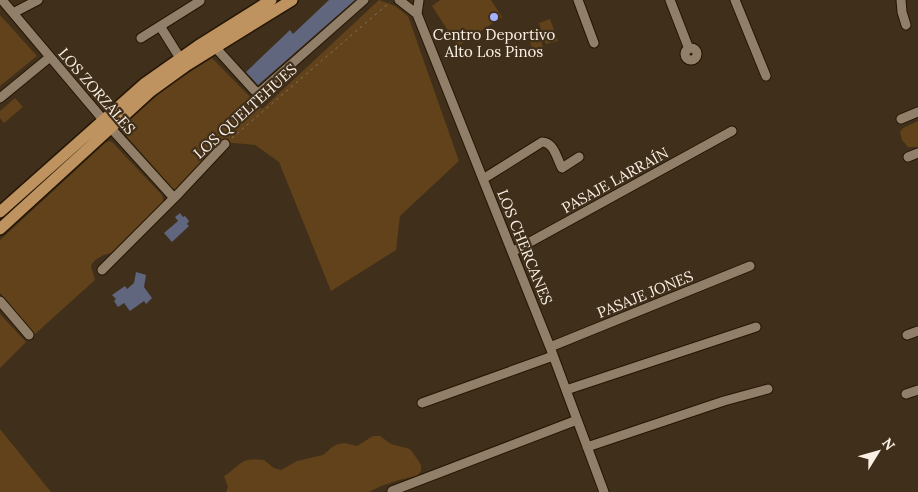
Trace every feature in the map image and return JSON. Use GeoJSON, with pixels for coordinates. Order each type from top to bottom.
{"type":"FeatureCollection","features":[{"type":"Feature","properties":{"kind":"main road"},"geometry":{"type":"LineString","coordinates":[[0,229],[144,84],[257,4],[271,0]]}},
{"type":"Feature","properties":{"kind":"main road"},"geometry":{"type":"LineString","coordinates":[[0,212],[107,123],[215,47],[292,0]]}},
{"type":"Feature","properties":{"kind":"street","name":"LOS ZORZALES"},"geometry":{"type":"LineString","coordinates":[[2,0],[174,198]]}},
{"type":"Feature","properties":{"kind":"street"},"geometry":{"type":"LineString","coordinates":[[13,13],[38,0]]}},
{"type":"Feature","properties":{"kind":"street"},"geometry":{"type":"LineString","coordinates":[[215,47],[254,90],[257,92],[261,91],[364,0]]}},
{"type":"Feature","properties":{"kind":"street"},"geometry":{"type":"LineString","coordinates":[[399,0],[417,14],[421,1]]}},
{"type":"Feature","properties":{"kind":"street"},"geometry":{"type":"LineString","coordinates":[[578,0],[594,43]]}},
{"type":"Feature","properties":{"kind":"street"},"geometry":{"type":"LineString","coordinates":[[670,0],[689,49]]}},
{"type":"Feature","properties":{"kind":"street"},"geometry":{"type":"LineString","coordinates":[[735,0],[766,76]]}},
{"type":"Feature","properties":{"kind":"street"},"geometry":{"type":"LineString","coordinates":[[901,0],[906,25]]}},
{"type":"Feature","properties":{"kind":"street"},"geometry":{"type":"LineString","coordinates":[[142,38],[200,1]]}},
{"type":"Feature","properties":{"kind":"street","name":"LOS CHERCANES"},"geometry":{"type":"LineString","coordinates":[[417,14],[552,351],[604,492]]}},
{"type":"Feature","properties":{"kind":"street"},"geometry":{"type":"LineString","coordinates":[[160,26],[180,58]]}},
{"type":"Feature","properties":{"kind":"street"},"geometry":{"type":"LineString","coordinates":[[0,98],[50,57]]}},
{"type":"Feature","properties":{"kind":"street"},"geometry":{"type":"LineString","coordinates":[[901,119],[918,112]]}},
{"type":"Feature","properties":{"kind":"street","name":"PASAJE LARRAÍN"},"geometry":{"type":"LineString","coordinates":[[512,252],[732,131]]}},
{"type":"Feature","properties":{"kind":"street"},"geometry":{"type":"LineString","coordinates":[[483,180],[542,142],[550,144],[562,168],[579,157]]}},
{"type":"Feature","properties":{"kind":"street","name":"LOS QUELTEHUES"},"geometry":{"type":"LineString","coordinates":[[102,270],[225,144]]}},
{"type":"Feature","properties":{"kind":"street"},"geometry":{"type":"LineString","coordinates":[[908,157],[918,153]]}},
{"type":"Feature","properties":{"kind":"street","name":"PASAJE JONES"},"geometry":{"type":"LineString","coordinates":[[422,403],[552,351],[750,266]]}},
{"type":"Feature","properties":{"kind":"street"},"geometry":{"type":"LineString","coordinates":[[0,301],[29,335]]}},
{"type":"Feature","properties":{"kind":"street"},"geometry":{"type":"LineString","coordinates":[[566,390],[756,327]]}},
{"type":"Feature","properties":{"kind":"street"},"geometry":{"type":"LineString","coordinates":[[907,335],[918,331]]}},
{"type":"Feature","properties":{"kind":"street"},"geometry":{"type":"LineString","coordinates":[[587,448],[724,401],[768,389]]}},
{"type":"Feature","properties":{"kind":"street"},"geometry":{"type":"LineString","coordinates":[[906,394],[918,390]]}},
{"type":"Feature","properties":{"kind":"street"},"geometry":{"type":"LineString","coordinates":[[392,491],[577,420]]}},
{"type":"Feature","properties":{"kind":"path","name":"LOS QUELTEHUES"},"geometry":{"type":"LineString","coordinates":[[225,144],[393,0]]}},
{"type":"Feature","properties":{"kind":"shaded area"},"geometry":{"type":"Polygon","coordinates":[[[379,0],[395,6],[408,16],[459,161],[400,216],[396,250],[331,291],[279,162],[255,145],[223,142],[177,189],[173,189],[121,130],[121,127],[168,86],[212,58],[262,109],[379,0]]]}},
{"type":"Feature","properties":{"kind":"shaded area"},"geometry":{"type":"Polygon","coordinates":[[[440,0],[491,0],[502,17],[458,46],[432,6],[440,0]]]}},
{"type":"Feature","properties":{"kind":"shaded area"},"geometry":{"type":"Polygon","coordinates":[[[0,15],[37,56],[0,86],[0,15]]]}},
{"type":"Feature","properties":{"kind":"shaded area"},"geometry":{"type":"Polygon","coordinates":[[[550,19],[558,41],[546,44],[539,23],[550,19]]]}},
{"type":"Feature","properties":{"kind":"shaded area"},"geometry":{"type":"Polygon","coordinates":[[[537,28],[544,50],[534,53],[526,31],[537,28]]]}},
{"type":"Feature","properties":{"kind":"shaded area"},"geometry":{"type":"Polygon","coordinates":[[[15,98],[23,107],[4,123],[0,118],[0,111],[15,98]]]}},
{"type":"Feature","properties":{"kind":"shaded area"},"geometry":{"type":"Polygon","coordinates":[[[918,121],[918,147],[908,147],[902,140],[900,132],[903,128],[918,121]]]}},
{"type":"Feature","properties":{"kind":"shaded area"},"geometry":{"type":"Polygon","coordinates":[[[110,141],[162,195],[163,202],[111,253],[95,261],[91,266],[95,280],[35,334],[0,293],[0,240],[106,142],[110,141]]]}},
{"type":"Feature","properties":{"kind":"shaded area"},"geometry":{"type":"Polygon","coordinates":[[[0,314],[26,342],[0,368],[0,314]]]}},
{"type":"Feature","properties":{"kind":"shaded area"},"geometry":{"type":"Polygon","coordinates":[[[0,429],[51,492],[0,492],[0,429]]]}},
{"type":"Feature","properties":{"kind":"shaded area"},"geometry":{"type":"Polygon","coordinates":[[[373,436],[380,436],[391,444],[410,449],[421,465],[421,471],[417,476],[381,486],[369,492],[226,492],[228,487],[224,476],[243,461],[264,460],[274,468],[281,470],[297,461],[323,455],[338,444],[345,443],[357,446],[373,436]]]}},
{"type":"Feature","properties":{"kind":"building"},"geometry":{"type":"Polygon","coordinates":[[[329,0],[355,0],[258,85],[246,72],[290,30],[293,34],[329,0]]]}},
{"type":"Feature","properties":{"kind":"building"},"geometry":{"type":"Polygon","coordinates":[[[180,213],[189,221],[187,224],[189,226],[172,242],[164,233],[178,221],[175,217],[180,213]]]}},
{"type":"Feature","properties":{"kind":"building"},"geometry":{"type":"Polygon","coordinates":[[[136,272],[146,275],[144,287],[152,298],[146,304],[144,301],[130,311],[124,303],[118,307],[114,301],[116,299],[112,295],[125,286],[127,289],[134,283],[136,272]]]}},
{"type":"Feature","properties":{"kind":"place","name":"Centro Deportivo Alto Los Pinos"},"geometry":{"type":"Point","coordinates":[494,17]}}]}
